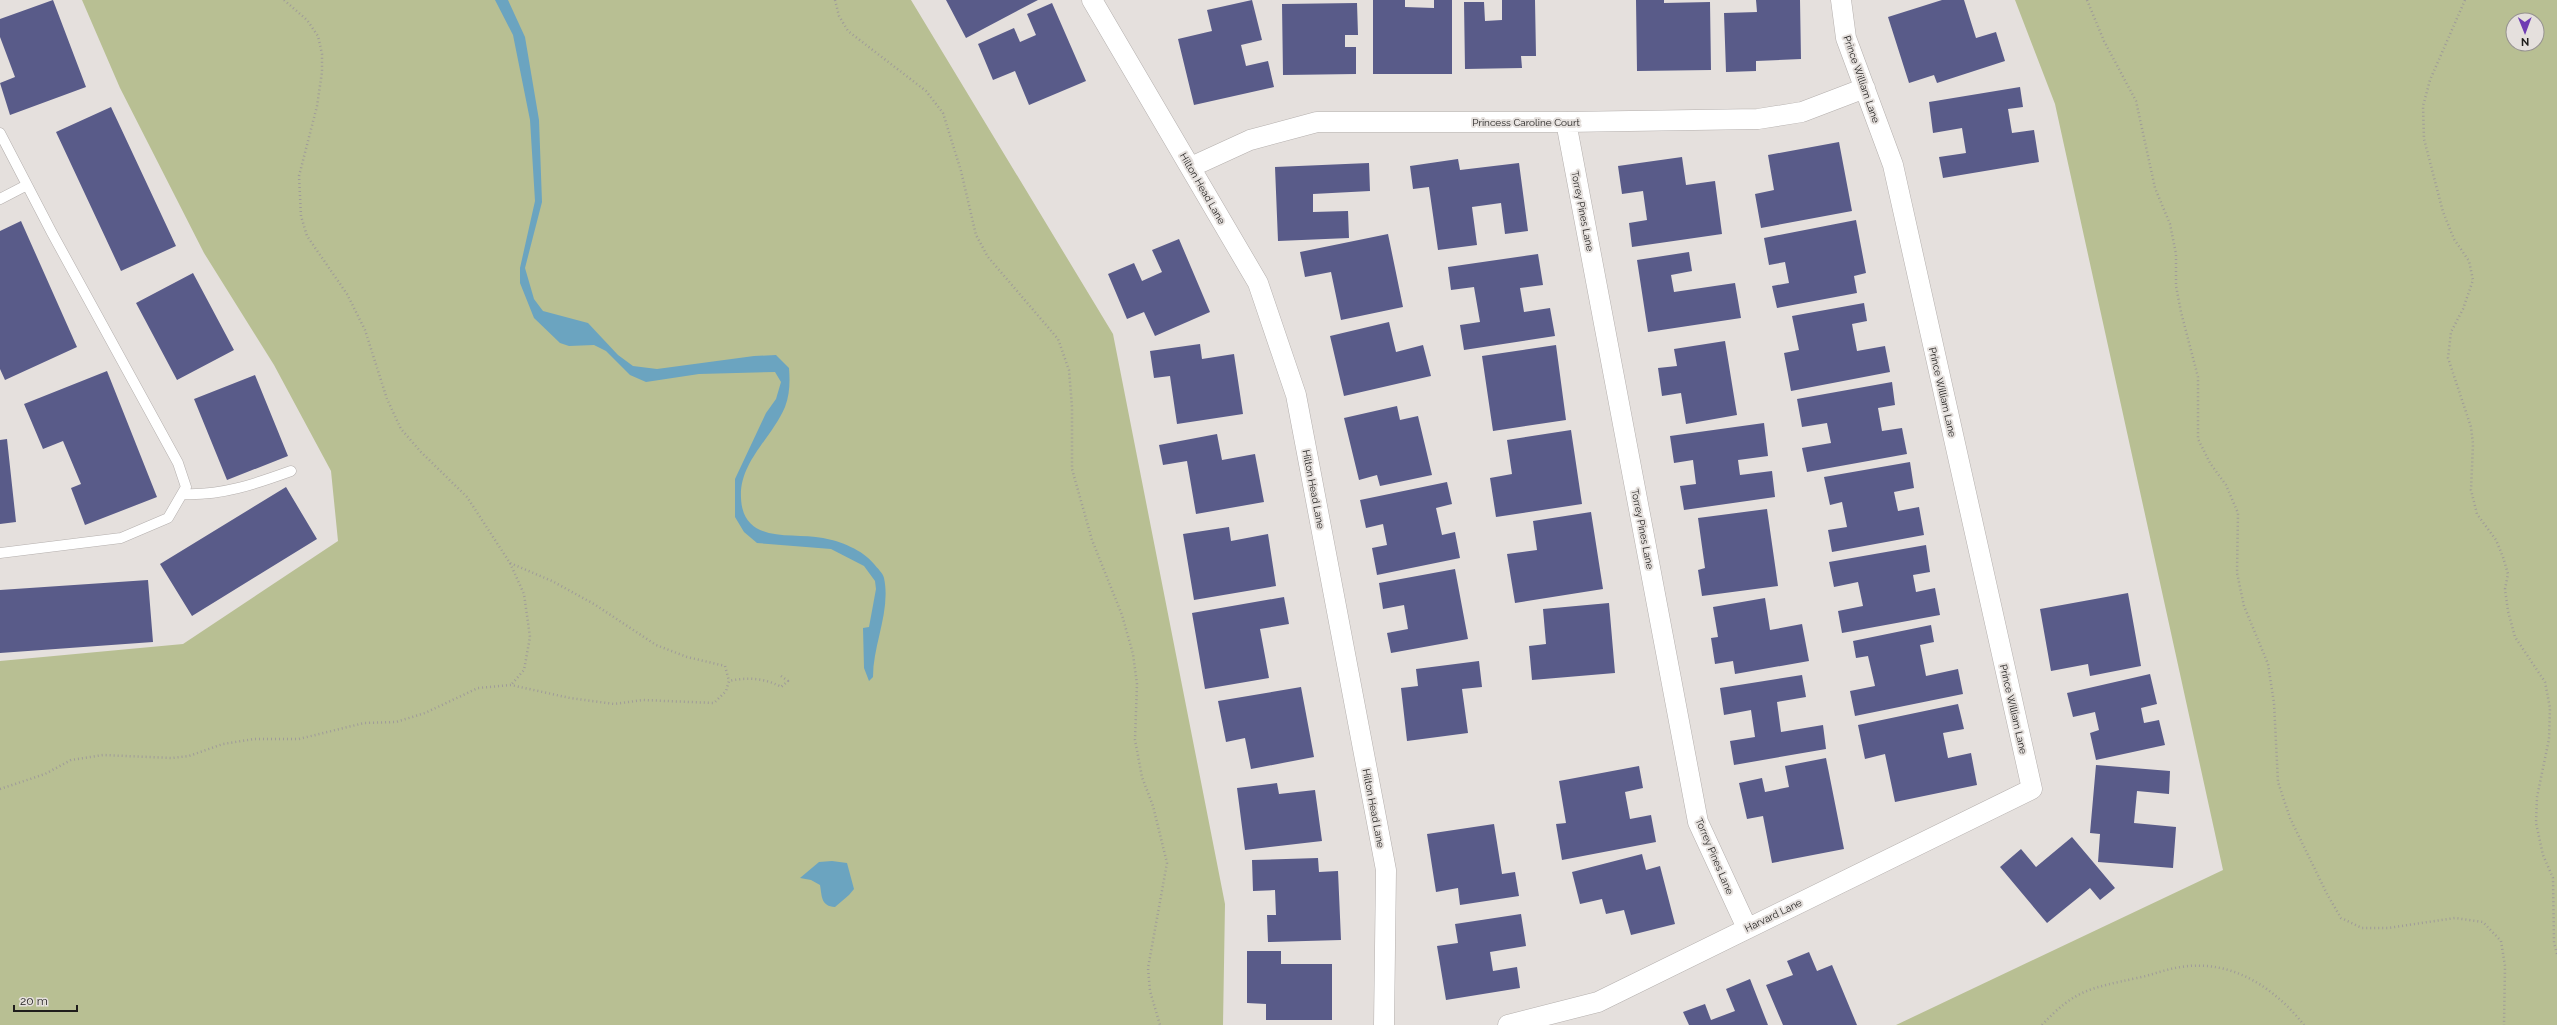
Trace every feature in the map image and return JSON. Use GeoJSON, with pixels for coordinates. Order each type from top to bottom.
{"type":"FeatureCollection","features":[{"type":"Feature","properties":{"kind":"street","name":"Hilton Head Lane"},"geometry":{"type":"LineString","coordinates":[[1092,0],[1258,282],[1296,395],[1386,870],[1384,1025]]}},
{"type":"Feature","properties":{"kind":"street","name":"Prince William Lane"},"geometry":{"type":"LineString","coordinates":[[1841,0],[1846,38],[1893,165],[2032,789]]}},
{"type":"Feature","properties":{"kind":"street","name":"Princess Caroline Court"},"geometry":{"type":"LineString","coordinates":[[1190,168],[1250,140],[1317,122],[1566,122],[1758,119],[1802,112],[1865,88]]}},
{"type":"Feature","properties":{"kind":"street","name":"Torrey Pines Lane"},"geometry":{"type":"LineString","coordinates":[[1566,122],[1698,822],[1747,928]]}},
{"type":"Feature","properties":{"kind":"street","name":"Harvard Lane"},"geometry":{"type":"LineString","coordinates":[[1508,1025],[1598,1002],[2032,789]]}},
{"type":"Feature","properties":{"kind":"lane"},"geometry":{"type":"LineString","coordinates":[[0,132],[27,185],[178,463],[186,487],[168,518],[122,538],[0,553]]}},
{"type":"Feature","properties":{"kind":"lane"},"geometry":{"type":"LineString","coordinates":[[0,199],[27,185]]}},
{"type":"Feature","properties":{"kind":"lane"},"geometry":{"type":"LineString","coordinates":[[182,494],[205,495],[246,488],[291,471]]}},
{"type":"Feature","properties":{"kind":"path"},"geometry":{"type":"LineString","coordinates":[[284,0],[307,20],[318,36],[322,54],[322,72],[317,106],[299,176],[301,216],[307,236],[347,294],[365,330],[387,399],[401,429],[421,452],[467,497],[510,562],[524,594],[530,637],[524,670],[511,685]]}},
{"type":"Feature","properties":{"kind":"path"},"geometry":{"type":"LineString","coordinates":[[835,0],[839,16],[848,31],[926,91],[943,113],[962,171],[976,234],[997,269],[1039,314],[1058,339],[1069,370],[1072,407],[1072,469],[1092,540],[1122,615],[1133,654],[1137,684],[1135,740],[1142,777],[1153,806],[1167,863],[1148,968],[1150,991],[1160,1025]]}},
{"type":"Feature","properties":{"kind":"path"},"geometry":{"type":"LineString","coordinates":[[2087,0],[2104,41],[2136,101],[2155,188],[2170,224],[2176,254],[2176,286],[2198,378],[2198,440],[2210,463],[2226,485],[2238,513],[2237,574],[2244,606],[2268,664],[2274,703],[2278,782],[2290,818],[2327,894],[2341,918],[2362,928],[2388,928],[2455,918],[2483,922],[2501,941],[2505,966],[2504,1025]]}},
{"type":"Feature","properties":{"kind":"path"},"geometry":{"type":"LineString","coordinates":[[2465,0],[2430,80],[2423,106],[2424,139],[2443,212],[2454,239],[2469,261],[2473,280],[2463,309],[2451,332],[2448,358],[2471,427],[2473,444],[2471,490],[2477,514],[2496,540],[2503,557],[2508,574],[2505,589],[2508,611],[2515,637],[2545,682],[2550,708],[2549,739],[2537,796],[2536,823],[2543,855],[2553,878],[2554,943],[2557,954]]}},
{"type":"Feature","properties":{"kind":"path"},"geometry":{"type":"LineString","coordinates":[[0,789],[45,774],[71,760],[103,755],[172,758],[189,756],[224,744],[254,739],[299,738],[364,724],[396,722],[424,713],[478,688],[511,685],[570,698],[614,704],[643,700],[714,703],[726,691],[729,681],[725,666],[687,657],[656,645],[594,604],[552,581],[510,562]]}},
{"type":"Feature","properties":{"kind":"path"},"geometry":{"type":"LineString","coordinates":[[729,681],[741,678],[771,681],[781,687],[788,681],[781,676]]}},
{"type":"Feature","properties":{"kind":"path"},"geometry":{"type":"LineString","coordinates":[[2042,1025],[2073,996],[2104,984],[2181,967],[2207,965],[2237,971],[2263,986],[2293,1011],[2304,1025]]}},
{"type":"Feature","properties":{"kind":"green space"},"geometry":{"type":"Polygon","coordinates":[[[82,0],[911,0],[1113,334],[1225,904],[1223,1025],[0,1025],[0,661],[183,644],[338,541],[331,471],[274,365],[204,253],[120,88],[82,0]]]}},
{"type":"Feature","properties":{"kind":"green space"},"geometry":{"type":"Polygon","coordinates":[[[2015,0],[2557,0],[2557,1025],[1896,1025],[2223,870],[2055,104],[2015,0]]]}},
{"type":"Feature","properties":{"kind":"water"},"geometry":{"type":"Polygon","coordinates":[[[495,0],[508,0],[525,37],[539,120],[542,202],[525,268],[534,299],[543,311],[588,323],[618,355],[633,366],[657,369],[754,356],[776,355],[789,368],[789,388],[785,407],[745,473],[741,498],[744,513],[750,523],[760,530],[784,535],[823,538],[837,541],[858,550],[864,554],[881,572],[884,578],[886,590],[884,615],[876,652],[873,677],[869,681],[864,668],[863,628],[869,627],[876,589],[875,581],[864,566],[831,549],[757,543],[744,532],[735,517],[735,479],[766,413],[776,399],[781,382],[775,372],[699,374],[646,382],[630,375],[606,351],[594,345],[569,346],[560,343],[534,318],[520,283],[520,268],[535,201],[530,120],[513,35],[495,0]]]}},
{"type":"Feature","properties":{"kind":"water"},"geometry":{"type":"Polygon","coordinates":[[[832,861],[847,863],[854,889],[835,907],[825,903],[822,897],[820,885],[811,880],[800,878],[819,862],[832,861]]]}},
{"type":"Feature","properties":{"kind":"building"},"geometry":{"type":"Polygon","coordinates":[[[53,0],[86,87],[10,115],[0,83],[15,77],[0,37],[0,19],[53,0]]]}},
{"type":"Feature","properties":{"kind":"building"},"geometry":{"type":"Polygon","coordinates":[[[946,0],[1038,0],[966,38],[946,0]]]}},
{"type":"Feature","properties":{"kind":"building"},"geometry":{"type":"Polygon","coordinates":[[[1252,0],[1262,40],[1241,45],[1246,66],[1268,61],[1274,87],[1194,105],[1178,39],[1212,31],[1207,10],[1252,0]]]}},
{"type":"Feature","properties":{"kind":"building"},"geometry":{"type":"Polygon","coordinates":[[[1373,0],[1405,0],[1405,7],[1434,8],[1434,0],[1452,0],[1452,74],[1373,74],[1373,0]]]}},
{"type":"Feature","properties":{"kind":"building"},"geometry":{"type":"Polygon","coordinates":[[[1502,0],[1535,0],[1536,56],[1521,56],[1522,68],[1465,69],[1464,2],[1484,2],[1485,21],[1502,20],[1502,0]]]}},
{"type":"Feature","properties":{"kind":"building"},"geometry":{"type":"Polygon","coordinates":[[[1636,0],[1664,0],[1664,3],[1710,2],[1711,70],[1637,71],[1636,0]]]}},
{"type":"Feature","properties":{"kind":"building"},"geometry":{"type":"Polygon","coordinates":[[[1756,0],[1800,0],[1801,59],[1756,61],[1756,71],[1726,72],[1724,13],[1757,12],[1756,0]]]}},
{"type":"Feature","properties":{"kind":"building"},"geometry":{"type":"Polygon","coordinates":[[[1942,0],[1964,0],[1976,38],[1996,32],[2005,61],[1937,83],[1934,75],[1909,83],[1888,17],[1942,0]]]}},
{"type":"Feature","properties":{"kind":"building"},"geometry":{"type":"Polygon","coordinates":[[[1052,3],[1086,81],[1029,105],[1015,71],[993,80],[978,44],[1014,28],[1020,42],[1036,35],[1027,14],[1052,3]]]}},
{"type":"Feature","properties":{"kind":"building"},"geometry":{"type":"Polygon","coordinates":[[[1357,3],[1358,35],[1345,35],[1345,47],[1356,47],[1356,74],[1283,75],[1282,4],[1357,3]]]}},
{"type":"Feature","properties":{"kind":"building"},"geometry":{"type":"Polygon","coordinates":[[[2020,87],[2023,107],[2008,109],[2012,133],[2034,130],[2039,162],[1943,178],[1939,157],[1966,153],[1962,128],[1933,133],[1929,102],[2020,87]]]}},
{"type":"Feature","properties":{"kind":"building"},"geometry":{"type":"Polygon","coordinates":[[[111,107],[176,246],[121,271],[56,132],[111,107]]]}},
{"type":"Feature","properties":{"kind":"building"},"geometry":{"type":"Polygon","coordinates":[[[1839,142],[1852,211],[1761,228],[1755,194],[1774,190],[1768,155],[1839,142]]]}},
{"type":"Feature","properties":{"kind":"building"},"geometry":{"type":"Polygon","coordinates":[[[1682,157],[1686,185],[1715,181],[1722,234],[1632,247],[1629,223],[1647,220],[1643,191],[1622,194],[1618,166],[1682,157]]]}},
{"type":"Feature","properties":{"kind":"building"},"geometry":{"type":"Polygon","coordinates":[[[1458,159],[1460,170],[1519,163],[1528,231],[1505,234],[1501,203],[1472,207],[1477,245],[1438,250],[1429,187],[1413,189],[1410,166],[1458,159]]]}},
{"type":"Feature","properties":{"kind":"building"},"geometry":{"type":"Polygon","coordinates":[[[1369,163],[1370,191],[1313,194],[1313,212],[1348,211],[1349,238],[1278,241],[1275,167],[1369,163]]]}},
{"type":"Feature","properties":{"kind":"building"},"geometry":{"type":"Polygon","coordinates":[[[1856,220],[1866,273],[1854,276],[1857,293],[1777,308],[1772,286],[1789,283],[1785,262],[1769,265],[1764,238],[1856,220]]]}},
{"type":"Feature","properties":{"kind":"building"},"geometry":{"type":"Polygon","coordinates":[[[21,221],[77,347],[5,380],[0,369],[0,231],[21,221]]]}},
{"type":"Feature","properties":{"kind":"building"},"geometry":{"type":"Polygon","coordinates":[[[1388,234],[1403,307],[1341,320],[1331,272],[1305,277],[1300,252],[1388,234]]]}},
{"type":"Feature","properties":{"kind":"building"},"geometry":{"type":"Polygon","coordinates":[[[1179,239],[1210,312],[1155,336],[1144,312],[1127,319],[1108,274],[1134,263],[1142,281],[1162,272],[1152,250],[1179,239]]]}},
{"type":"Feature","properties":{"kind":"building"},"geometry":{"type":"Polygon","coordinates":[[[1689,252],[1692,271],[1671,275],[1674,292],[1735,283],[1741,318],[1648,332],[1637,260],[1689,252]]]}},
{"type":"Feature","properties":{"kind":"building"},"geometry":{"type":"Polygon","coordinates":[[[1538,254],[1543,285],[1520,288],[1524,312],[1550,308],[1555,336],[1464,350],[1460,325],[1480,322],[1474,287],[1451,290],[1448,267],[1538,254]]]}},
{"type":"Feature","properties":{"kind":"building"},"geometry":{"type":"Polygon","coordinates":[[[193,273],[234,350],[177,380],[136,303],[193,273]]]}},
{"type":"Feature","properties":{"kind":"building"},"geometry":{"type":"Polygon","coordinates":[[[1864,303],[1867,321],[1852,324],[1857,351],[1885,346],[1890,372],[1791,391],[1784,353],[1799,350],[1792,316],[1864,303]]]}},
{"type":"Feature","properties":{"kind":"building"},"geometry":{"type":"Polygon","coordinates":[[[1389,322],[1396,352],[1423,345],[1431,376],[1344,396],[1330,336],[1389,322]]]}},
{"type":"Feature","properties":{"kind":"building"},"geometry":{"type":"Polygon","coordinates":[[[1725,341],[1737,415],[1686,424],[1681,393],[1662,396],[1658,368],[1677,366],[1674,349],[1725,341]]]}},
{"type":"Feature","properties":{"kind":"building"},"geometry":{"type":"Polygon","coordinates":[[[1200,344],[1202,359],[1234,354],[1243,414],[1177,424],[1170,376],[1154,378],[1150,351],[1200,344]]]}},
{"type":"Feature","properties":{"kind":"building"},"geometry":{"type":"Polygon","coordinates":[[[1556,345],[1566,420],[1493,431],[1482,356],[1556,345]]]}},
{"type":"Feature","properties":{"kind":"building"},"geometry":{"type":"Polygon","coordinates":[[[107,371],[157,497],[85,525],[71,488],[81,484],[63,441],[43,449],[24,404],[107,371]]]}},
{"type":"Feature","properties":{"kind":"building"},"geometry":{"type":"Polygon","coordinates":[[[255,375],[288,456],[227,480],[194,399],[255,375]]]}},
{"type":"Feature","properties":{"kind":"building"},"geometry":{"type":"Polygon","coordinates":[[[1892,382],[1895,405],[1878,408],[1882,431],[1902,428],[1907,454],[1807,472],[1802,448],[1831,443],[1827,423],[1802,427],[1797,399],[1892,382]]]}},
{"type":"Feature","properties":{"kind":"building"},"geometry":{"type":"Polygon","coordinates":[[[1397,406],[1400,420],[1418,416],[1432,475],[1380,486],[1377,475],[1359,480],[1344,418],[1397,406]]]}},
{"type":"Feature","properties":{"kind":"building"},"geometry":{"type":"Polygon","coordinates":[[[1764,423],[1768,456],[1738,460],[1740,475],[1772,471],[1775,497],[1684,510],[1680,486],[1696,484],[1693,460],[1674,463],[1670,436],[1764,423]]]}},
{"type":"Feature","properties":{"kind":"building"},"geometry":{"type":"Polygon","coordinates":[[[1571,430],[1582,504],[1496,517],[1490,478],[1512,474],[1507,440],[1571,430]]]}},
{"type":"Feature","properties":{"kind":"building"},"geometry":{"type":"Polygon","coordinates":[[[1217,434],[1222,460],[1255,454],[1264,502],[1196,514],[1187,461],[1163,465],[1159,445],[1217,434]]]}},
{"type":"Feature","properties":{"kind":"building"},"geometry":{"type":"Polygon","coordinates":[[[7,439],[16,522],[0,524],[0,440],[7,439]]]}},
{"type":"Feature","properties":{"kind":"building"},"geometry":{"type":"Polygon","coordinates":[[[1910,462],[1914,488],[1894,492],[1898,511],[1919,507],[1924,535],[1832,552],[1828,530],[1847,527],[1842,502],[1830,505],[1824,477],[1910,462]]]}},
{"type":"Feature","properties":{"kind":"building"},"geometry":{"type":"Polygon","coordinates":[[[1447,482],[1452,504],[1436,508],[1442,535],[1455,532],[1460,558],[1377,575],[1372,548],[1387,545],[1383,524],[1366,528],[1360,500],[1447,482]]]}},
{"type":"Feature","properties":{"kind":"building"},"geometry":{"type":"Polygon","coordinates":[[[286,487],[317,539],[192,616],[160,564],[286,487]]]}},
{"type":"Feature","properties":{"kind":"building"},"geometry":{"type":"Polygon","coordinates":[[[1767,509],[1778,586],[1702,596],[1698,570],[1705,568],[1698,518],[1767,509]]]}},
{"type":"Feature","properties":{"kind":"building"},"geometry":{"type":"Polygon","coordinates":[[[1591,512],[1603,589],[1515,603],[1507,554],[1537,550],[1533,521],[1591,512]]]}},
{"type":"Feature","properties":{"kind":"building"},"geometry":{"type":"Polygon","coordinates":[[[1229,527],[1231,541],[1268,534],[1276,586],[1194,600],[1183,534],[1229,527]]]}},
{"type":"Feature","properties":{"kind":"building"},"geometry":{"type":"Polygon","coordinates":[[[1926,545],[1930,572],[1913,575],[1916,592],[1935,588],[1940,615],[1842,633],[1838,611],[1863,606],[1858,582],[1834,587],[1829,562],[1926,545]]]}},
{"type":"Feature","properties":{"kind":"building"},"geometry":{"type":"Polygon","coordinates":[[[1455,569],[1468,639],[1391,653],[1387,633],[1408,629],[1404,605],[1383,609],[1379,583],[1455,569]]]}},
{"type":"Feature","properties":{"kind":"building"},"geometry":{"type":"Polygon","coordinates":[[[148,580],[153,642],[0,653],[0,590],[148,580]]]}},
{"type":"Feature","properties":{"kind":"building"},"geometry":{"type":"Polygon","coordinates":[[[2128,593],[2141,666],[2090,676],[2088,664],[2051,671],[2040,609],[2128,593]]]}},
{"type":"Feature","properties":{"kind":"building"},"geometry":{"type":"Polygon","coordinates":[[[1284,597],[1289,624],[1260,629],[1269,678],[1205,689],[1192,613],[1284,597]]]}},
{"type":"Feature","properties":{"kind":"building"},"geometry":{"type":"Polygon","coordinates":[[[1765,598],[1770,630],[1802,624],[1809,661],[1735,674],[1733,661],[1715,664],[1711,638],[1718,637],[1713,607],[1765,598]]]}},
{"type":"Feature","properties":{"kind":"building"},"geometry":{"type":"Polygon","coordinates":[[[1609,603],[1615,673],[1532,680],[1529,646],[1546,644],[1543,609],[1609,603]]]}},
{"type":"Feature","properties":{"kind":"building"},"geometry":{"type":"Polygon","coordinates":[[[1931,625],[1934,642],[1920,645],[1926,676],[1958,669],[1963,694],[1855,716],[1850,691],[1875,686],[1868,656],[1856,658],[1853,641],[1931,625]]]}},
{"type":"Feature","properties":{"kind":"building"},"geometry":{"type":"Polygon","coordinates":[[[1479,661],[1482,687],[1462,689],[1468,733],[1407,741],[1401,688],[1418,686],[1416,669],[1479,661]]]}},
{"type":"Feature","properties":{"kind":"building"},"geometry":{"type":"Polygon","coordinates":[[[2150,674],[2157,704],[2141,708],[2144,723],[2159,720],[2165,745],[2096,760],[2090,733],[2099,730],[2095,712],[2073,717],[2067,693],[2150,674]]]}},
{"type":"Feature","properties":{"kind":"building"},"geometry":{"type":"Polygon","coordinates":[[[1802,675],[1806,697],[1777,702],[1781,732],[1823,725],[1826,749],[1734,765],[1730,741],[1755,737],[1751,710],[1724,715],[1720,688],[1802,675]]]}},
{"type":"Feature","properties":{"kind":"building"},"geometry":{"type":"Polygon","coordinates":[[[1301,687],[1314,757],[1251,769],[1245,738],[1226,742],[1218,701],[1301,687]]]}},
{"type":"Feature","properties":{"kind":"building"},"geometry":{"type":"Polygon","coordinates":[[[1958,704],[1964,729],[1943,733],[1948,758],[1971,753],[1977,785],[1895,802],[1885,754],[1865,759],[1858,725],[1958,704]]]}},
{"type":"Feature","properties":{"kind":"building"},"geometry":{"type":"Polygon","coordinates":[[[1826,758],[1844,849],[1772,863],[1763,816],[1747,819],[1739,783],[1762,778],[1765,792],[1789,787],[1785,766],[1826,758]]]}},
{"type":"Feature","properties":{"kind":"building"},"geometry":{"type":"Polygon","coordinates":[[[2096,765],[2170,771],[2169,794],[2137,791],[2134,823],[2176,827],[2173,868],[2098,862],[2100,834],[2090,833],[2096,765]]]}},
{"type":"Feature","properties":{"kind":"building"},"geometry":{"type":"Polygon","coordinates":[[[1639,766],[1643,788],[1625,792],[1630,819],[1651,815],[1656,842],[1562,860],[1556,824],[1566,823],[1559,781],[1639,766]]]}},
{"type":"Feature","properties":{"kind":"building"},"geometry":{"type":"Polygon","coordinates":[[[1277,783],[1279,794],[1315,790],[1322,841],[1245,850],[1237,788],[1277,783]]]}},
{"type":"Feature","properties":{"kind":"building"},"geometry":{"type":"Polygon","coordinates":[[[1494,824],[1502,874],[1515,872],[1519,896],[1460,905],[1458,888],[1436,892],[1427,834],[1494,824]]]}},
{"type":"Feature","properties":{"kind":"building"},"geometry":{"type":"Polygon","coordinates":[[[2072,837],[2115,888],[2100,900],[2090,888],[2047,923],[2000,867],[2021,849],[2036,867],[2072,837]]]}},
{"type":"Feature","properties":{"kind":"building"},"geometry":{"type":"Polygon","coordinates":[[[1642,854],[1646,870],[1660,866],[1675,924],[1631,935],[1624,910],[1606,914],[1602,899],[1580,904],[1572,872],[1642,854]]]}},
{"type":"Feature","properties":{"kind":"building"},"geometry":{"type":"Polygon","coordinates":[[[1318,858],[1319,872],[1338,871],[1341,940],[1268,942],[1267,915],[1276,915],[1275,890],[1253,891],[1252,860],[1318,858]]]}},
{"type":"Feature","properties":{"kind":"building"},"geometry":{"type":"Polygon","coordinates":[[[1521,914],[1526,946],[1490,952],[1493,971],[1517,967],[1520,988],[1446,1000],[1437,946],[1458,943],[1455,924],[1521,914]]]}},
{"type":"Feature","properties":{"kind":"building"},"geometry":{"type":"Polygon","coordinates":[[[1247,951],[1281,951],[1281,964],[1332,964],[1332,1020],[1266,1020],[1266,1004],[1247,1003],[1247,951]]]}},
{"type":"Feature","properties":{"kind":"building"},"geometry":{"type":"Polygon","coordinates":[[[1809,952],[1817,971],[1832,965],[1857,1025],[1783,1025],[1766,985],[1793,975],[1787,961],[1809,952]]]}},
{"type":"Feature","properties":{"kind":"building"},"geometry":{"type":"Polygon","coordinates":[[[1750,979],[1768,1025],[1689,1025],[1683,1012],[1705,1004],[1711,1020],[1735,1011],[1726,989],[1750,979]]]}}]}
